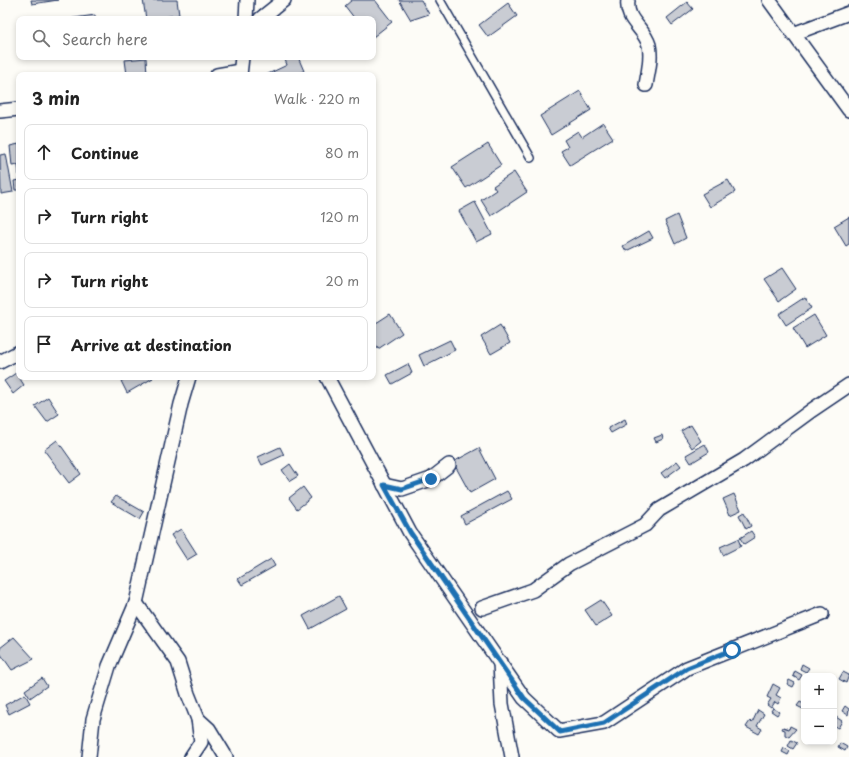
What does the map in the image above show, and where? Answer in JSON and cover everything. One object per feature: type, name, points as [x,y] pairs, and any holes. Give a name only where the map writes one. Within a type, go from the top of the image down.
[{"type":"street","points":[[246,16],[247,0]]},
{"type":"street","points":[[264,16],[284,0]]},
{"type":"street","points":[[628,0],[628,13],[648,43],[650,59],[646,86]]},
{"type":"street","points":[[768,0],[847,104]]},
{"type":"street","points":[[793,34],[849,13]]},
{"type":"street","points":[[240,72],[242,60]]},
{"type":"street","points":[[0,111],[16,108]]},
{"type":"street","points":[[0,362],[16,354]]},
{"type":"street","points":[[89,757],[93,719],[104,681],[136,602],[188,380]]},
{"type":"street","points":[[329,380],[410,532],[524,698],[560,732],[604,723],[687,668],[822,614]]},
{"type":"street","points":[[482,608],[533,590],[569,564],[645,525],[659,510],[744,460],[849,385]]},
{"type":"street","points":[[384,485],[402,489],[431,479],[449,465]]},
{"type":"street","points":[[136,602],[178,662],[198,719],[201,742],[191,757]]},
{"type":"street","points":[[500,662],[502,704],[512,757]]},
{"type":"street","points":[[198,719],[209,729],[226,757]]},
{"type":"lane","points":[[440,0],[531,158]]},
{"type":"building","points":[[31,0],[58,0],[32,4]]},
{"type":"building","points":[[143,0],[177,0],[179,15],[146,16]]},
{"type":"building","points":[[352,0],[375,0],[392,22],[376,35],[376,16],[353,16],[345,6]]},
{"type":"building","points":[[399,0],[421,0],[429,14],[411,20]]},
{"type":"building","points":[[687,2],[693,9],[672,25],[667,18]]},
{"type":"building","points":[[508,3],[517,16],[488,37],[479,25]]},
{"type":"building","points":[[125,60],[146,60],[147,72],[127,72]]},
{"type":"building","points":[[285,60],[299,60],[304,71],[272,72],[287,65]]},
{"type":"building","points":[[580,91],[591,110],[551,135],[540,116]]},
{"type":"building","points":[[603,123],[613,138],[570,165],[561,151],[568,147],[564,140],[578,131],[582,137]]},
{"type":"building","points":[[488,144],[501,165],[466,188],[452,167]]},
{"type":"building","points":[[16,145],[16,165],[12,166],[10,146]]},
{"type":"building","points":[[6,154],[13,192],[1,194],[0,155]]},
{"type":"building","points":[[514,172],[527,192],[491,216],[481,200],[496,190],[493,186]]},
{"type":"building","points":[[728,180],[735,192],[710,207],[702,194]]},
{"type":"building","points":[[14,181],[16,181],[16,190],[15,190]]},
{"type":"building","points":[[475,202],[492,234],[476,242],[459,211]]},
{"type":"building","points":[[677,215],[686,238],[675,244],[665,221]]},
{"type":"building","points":[[849,217],[849,244],[846,246],[834,226]]},
{"type":"building","points":[[649,231],[653,238],[626,251],[623,246]]},
{"type":"building","points":[[782,268],[796,289],[779,301],[764,279]]},
{"type":"building","points":[[805,297],[812,308],[786,325],[779,314]]},
{"type":"building","points":[[390,314],[402,333],[378,349],[376,345],[376,323]]},
{"type":"building","points":[[814,315],[826,335],[805,348],[793,328]]},
{"type":"building","points":[[500,325],[510,343],[491,354],[481,337]]},
{"type":"building","points":[[450,340],[455,350],[424,366],[419,355]]},
{"type":"building","points":[[408,364],[412,373],[392,384],[387,375]]},
{"type":"building","points":[[16,373],[16,380],[21,380],[24,385],[13,394],[4,381]]},
{"type":"building","points":[[123,380],[150,380],[127,393],[121,381]]},
{"type":"building","points":[[48,397],[59,414],[47,422],[35,406]]},
{"type":"building","points":[[625,419],[627,424],[611,433],[608,428]]},
{"type":"building","points":[[691,425],[701,441],[692,448],[681,431]]},
{"type":"building","points":[[662,435],[663,439],[656,442],[654,438]]},
{"type":"building","points":[[57,440],[81,474],[69,483],[44,450]]},
{"type":"building","points":[[705,444],[709,452],[691,463],[686,455]]},
{"type":"building","points":[[280,447],[284,455],[262,465],[258,457]]},
{"type":"building","points":[[479,448],[495,479],[470,493],[453,462]]},
{"type":"building","points":[[677,461],[681,466],[665,478],[661,473]]},
{"type":"building","points":[[290,464],[298,476],[290,481],[282,470]]},
{"type":"building","points":[[303,487],[311,498],[297,509],[289,498]]},
{"type":"building","points":[[507,491],[512,499],[465,524],[461,516]]},
{"type":"building","points":[[734,494],[741,510],[730,515],[723,499]]},
{"type":"building","points":[[116,496],[144,512],[140,519],[111,502]]},
{"type":"building","points":[[744,512],[751,526],[746,529],[739,515]]},
{"type":"building","points":[[181,529],[197,554],[187,560],[171,535]]},
{"type":"building","points":[[751,531],[755,537],[744,544],[740,538]]},
{"type":"building","points":[[738,539],[741,546],[723,555],[720,547]]},
{"type":"building","points":[[271,559],[275,566],[242,585],[238,579]]},
{"type":"building","points":[[339,596],[346,609],[310,629],[303,616]]},
{"type":"building","points":[[601,600],[612,616],[596,626],[585,610]]},
{"type":"building","points":[[14,637],[34,659],[12,670],[0,653],[0,648]]},
{"type":"building","points":[[802,664],[809,668],[806,672],[800,669]]},
{"type":"building","points":[[795,671],[801,674],[799,680],[793,676]]},
{"type":"building","points":[[843,672],[849,675],[846,683],[839,679]]},
{"type":"building","points":[[42,678],[47,686],[30,698],[25,690]]},
{"type":"building","points":[[789,680],[795,683],[793,687],[787,684]]},
{"type":"building","points":[[773,684],[780,688],[776,695],[781,698],[778,704],[775,702],[771,708],[767,705],[771,699],[767,697]]},
{"type":"building","points":[[25,694],[30,703],[9,714],[5,705]]},
{"type":"building","points":[[800,702],[801,702],[801,708],[797,706]]},
{"type":"building","points":[[845,706],[849,709],[848,715],[842,711]]},
{"type":"building","points":[[773,708],[779,712],[777,715],[771,711]]},
{"type":"building","points":[[758,710],[764,714],[757,726],[762,729],[759,734],[746,727],[750,721],[752,723]]},
{"type":"building","points":[[837,718],[842,721],[837,728]]},
{"type":"building","points":[[790,726],[796,729],[789,737],[785,735],[785,730],[782,729],[783,727],[789,729]]},
{"type":"building","points":[[791,740],[797,743],[793,749],[788,746]]},
{"type":"building","points":[[840,743],[847,747],[845,751],[838,747]]},
{"type":"building","points":[[784,748],[790,751],[788,755],[782,752]]},
{"type":"route","points":[[431,479],[402,489],[384,485],[410,532],[524,698],[560,732],[604,723],[687,668],[732,650]]}]
